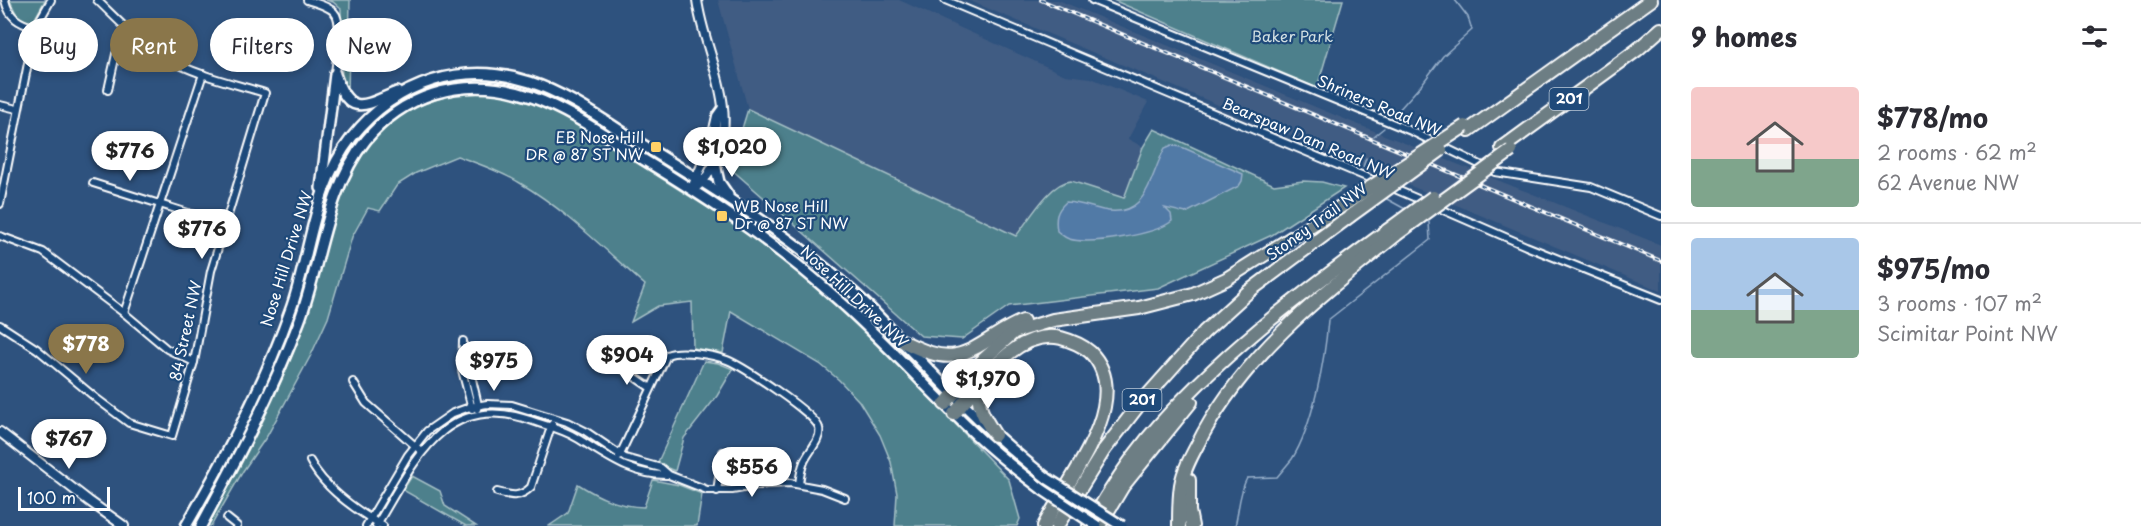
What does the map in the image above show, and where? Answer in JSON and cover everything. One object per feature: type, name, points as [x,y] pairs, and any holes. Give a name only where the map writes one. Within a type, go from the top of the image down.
[{"type":"highway","name":"Stoney Trail NW","points":[[1057,526],[1104,450],[1138,406],[1188,349],[1248,292],[1467,128],[1648,2]]},
{"type":"highway","name":"201","points":[[1089,526],[1110,489],[1146,440],[1186,396],[1246,340],[1284,308],[1506,149],[1661,29]]},
{"type":"highway","points":[[945,404],[984,359],[1014,332],[1053,320],[1138,308],[1192,294],[1226,279],[1467,128]]},
{"type":"highway","points":[[1179,526],[1181,484],[1199,442],[1223,401],[1263,351],[1322,294],[1392,232]]},
{"type":"highway","points":[[902,341],[935,354],[954,356],[980,344],[1006,327],[1038,315],[1101,314]]},
{"type":"highway","points":[[958,409],[1001,360],[1014,349],[1037,338],[1055,337],[1076,343],[1094,356],[1106,385],[1104,408],[1080,462],[1044,526]]},
{"type":"highway","points":[[1098,526],[1123,486],[1189,403],[1227,365],[1246,340]]},
{"type":"highway","points":[[980,385],[978,404],[995,435]]},
{"type":"highway","points":[[1192,526],[1189,511],[1189,480],[1199,442]]},
{"type":"main road","points":[[335,74],[343,94],[350,101],[358,104],[371,104],[409,88]]},
{"type":"main road","points":[[320,198],[335,74]]},
{"type":"main road","name":"Nose Hill Drive NW","points":[[186,526],[232,446],[272,358],[302,274],[320,198],[337,160],[351,138],[368,119],[409,88],[453,76],[480,74],[532,82],[564,98],[768,223],[823,266],[873,311],[954,394],[958,409],[991,449],[1042,490],[1098,526]]},
{"type":"main road","name":"Nose Hill Drive NW","points":[[201,526],[252,430],[287,351],[313,281],[339,188],[348,168],[366,140],[390,117],[422,98],[451,89],[485,86],[513,90],[540,100],[577,119],[693,190],[766,239],[871,330],[945,404],[958,409],[995,435],[1048,478],[1122,526]]},
{"type":"main road","points":[[715,164],[718,182],[731,199]]},
{"type":"street","points":[[5,0],[7,7],[18,22]]},
{"type":"street","points":[[41,18],[51,0]]},
{"type":"street","points":[[97,0],[116,18]]},
{"type":"street","points":[[307,0],[328,8],[336,15],[339,27],[335,74]]},
{"type":"street","points":[[697,0],[720,85],[725,123],[715,164],[699,180]]},
{"type":"street","name":"Bearspaw Dam Road NW","points":[[945,0],[1347,168],[1526,246],[1661,300]]},
{"type":"street","name":"Shriners Road NW","points":[[1092,0],[1411,131],[1495,171],[1591,187],[1661,216]]},
{"type":"street","points":[[0,204],[25,72]]},
{"type":"street","points":[[108,90],[112,72]]},
{"type":"street","points":[[124,313],[203,74],[198,72]]},
{"type":"street","name":"84 Street NW","points":[[0,325],[37,349],[129,423],[172,436],[194,362],[211,271],[265,93],[203,74]]},
{"type":"street","points":[[0,105],[17,109]]},
{"type":"street","points":[[693,190],[699,180],[710,147],[717,116],[722,109]]},
{"type":"street","points":[[93,183],[226,225]]},
{"type":"street","points":[[0,236],[31,246],[49,255],[167,349],[194,362]]},
{"type":"street","points":[[463,341],[478,405],[476,415],[470,407],[462,370],[463,341]]},
{"type":"street","points":[[616,464],[665,358],[675,352],[729,361],[808,414],[819,427],[818,438],[803,464],[799,484]]},
{"type":"street","points":[[617,364],[651,388]]},
{"type":"street","points":[[353,382],[366,403],[422,451]]},
{"type":"street","points":[[366,526],[415,445],[434,425],[453,413],[478,405],[512,405],[554,418],[580,428],[620,455],[661,468],[669,475],[698,487],[717,491],[766,484],[799,484],[822,489],[845,498]]},
{"type":"street","points":[[310,461],[322,480],[379,525],[422,451],[444,429],[476,415],[503,413],[551,427],[574,436],[616,464],[659,475],[669,475]]},
{"type":"street","points":[[497,492],[514,496],[526,492],[531,487],[554,418]]},
{"type":"street","points":[[0,432],[88,501],[124,526]]},
{"type":"street","points":[[717,491],[723,452]]},
{"type":"street","points":[[226,518],[237,526]]},
{"type":"shaded area","points":[[718,0],[899,0],[1065,75],[1091,78],[1148,102],[1128,139],[1143,147],[1124,198],[1065,181],[1051,191],[1016,236],[748,109]]},
{"type":"shaded area","points":[[968,0],[1058,0],[1354,123],[1661,245],[1661,291]]},
{"type":"shaded area","points":[[1172,145],[1243,174],[1242,181],[1239,186],[1186,213],[1165,208],[1171,214],[1172,221],[1152,231],[1122,238],[1079,241],[1068,238],[1057,231],[1057,215],[1066,202],[1118,211],[1138,202],[1150,183],[1165,148]]},
{"type":"green space","points":[[10,0],[45,0],[35,18],[20,18]]},
{"type":"green space","points":[[326,0],[350,0],[350,18],[341,18],[341,9],[333,2]]},
{"type":"green space","name":"Baker Park","points":[[1113,0],[1343,0],[1317,88]]},
{"type":"green space","points":[[342,72],[348,72],[348,94],[342,84]]},
{"type":"green space","points":[[470,92],[492,92],[516,96],[540,104],[762,242],[824,292],[861,326],[1009,480],[1020,519],[1017,526],[895,526],[897,494],[891,462],[880,435],[859,401],[839,380],[820,364],[731,311],[723,353],[693,348],[692,302],[658,306],[631,322],[645,285],[585,231],[537,194],[505,175],[457,156],[416,173],[397,185],[380,211],[368,208],[352,237],[328,318],[311,355],[267,436],[243,471],[211,526],[207,526],[251,445],[290,361],[311,303],[343,188],[359,156],[381,130],[394,120],[437,99]]},
{"type":"green space","points":[[748,109],[1016,236],[1048,195],[1063,183],[1071,181],[1124,198],[1143,147],[1154,129],[1274,185],[1303,181],[1322,182],[1344,188],[1272,235],[1158,288],[1009,306],[962,339],[921,336],[730,168]]},
{"type":"green space","points":[[704,361],[733,369],[717,396],[684,438],[675,471],[657,464]]},
{"type":"green space","points":[[412,476],[440,491],[445,506],[476,526],[466,526],[403,490]]},
{"type":"green space","points":[[653,480],[679,485],[702,494],[697,526],[549,526],[568,513],[578,484],[610,500],[644,507]]},
{"type":"waterway","points":[[1397,112],[1443,56],[1472,30],[1468,17],[1455,0]]},
{"type":"waterway","points":[[1374,136],[1384,128]]},
{"type":"waterway","points":[[1363,167],[1366,158]]},
{"type":"waterway","points":[[1385,198],[1407,210]]},
{"type":"waterway","points":[[1235,526],[1247,478],[1277,477],[1292,459],[1299,445],[1317,392],[1328,320],[1430,240],[1429,222],[1424,220]]},
{"type":"railway","points":[[1041,0],[1661,261]]},
{"type":"place","name":"EB Nose Hill DR @ 87 ST NW","points":[[656,147]]},
{"type":"place","name":"WB Nose Hill Dr @ 87 ST NW","points":[[722,216]]}]
